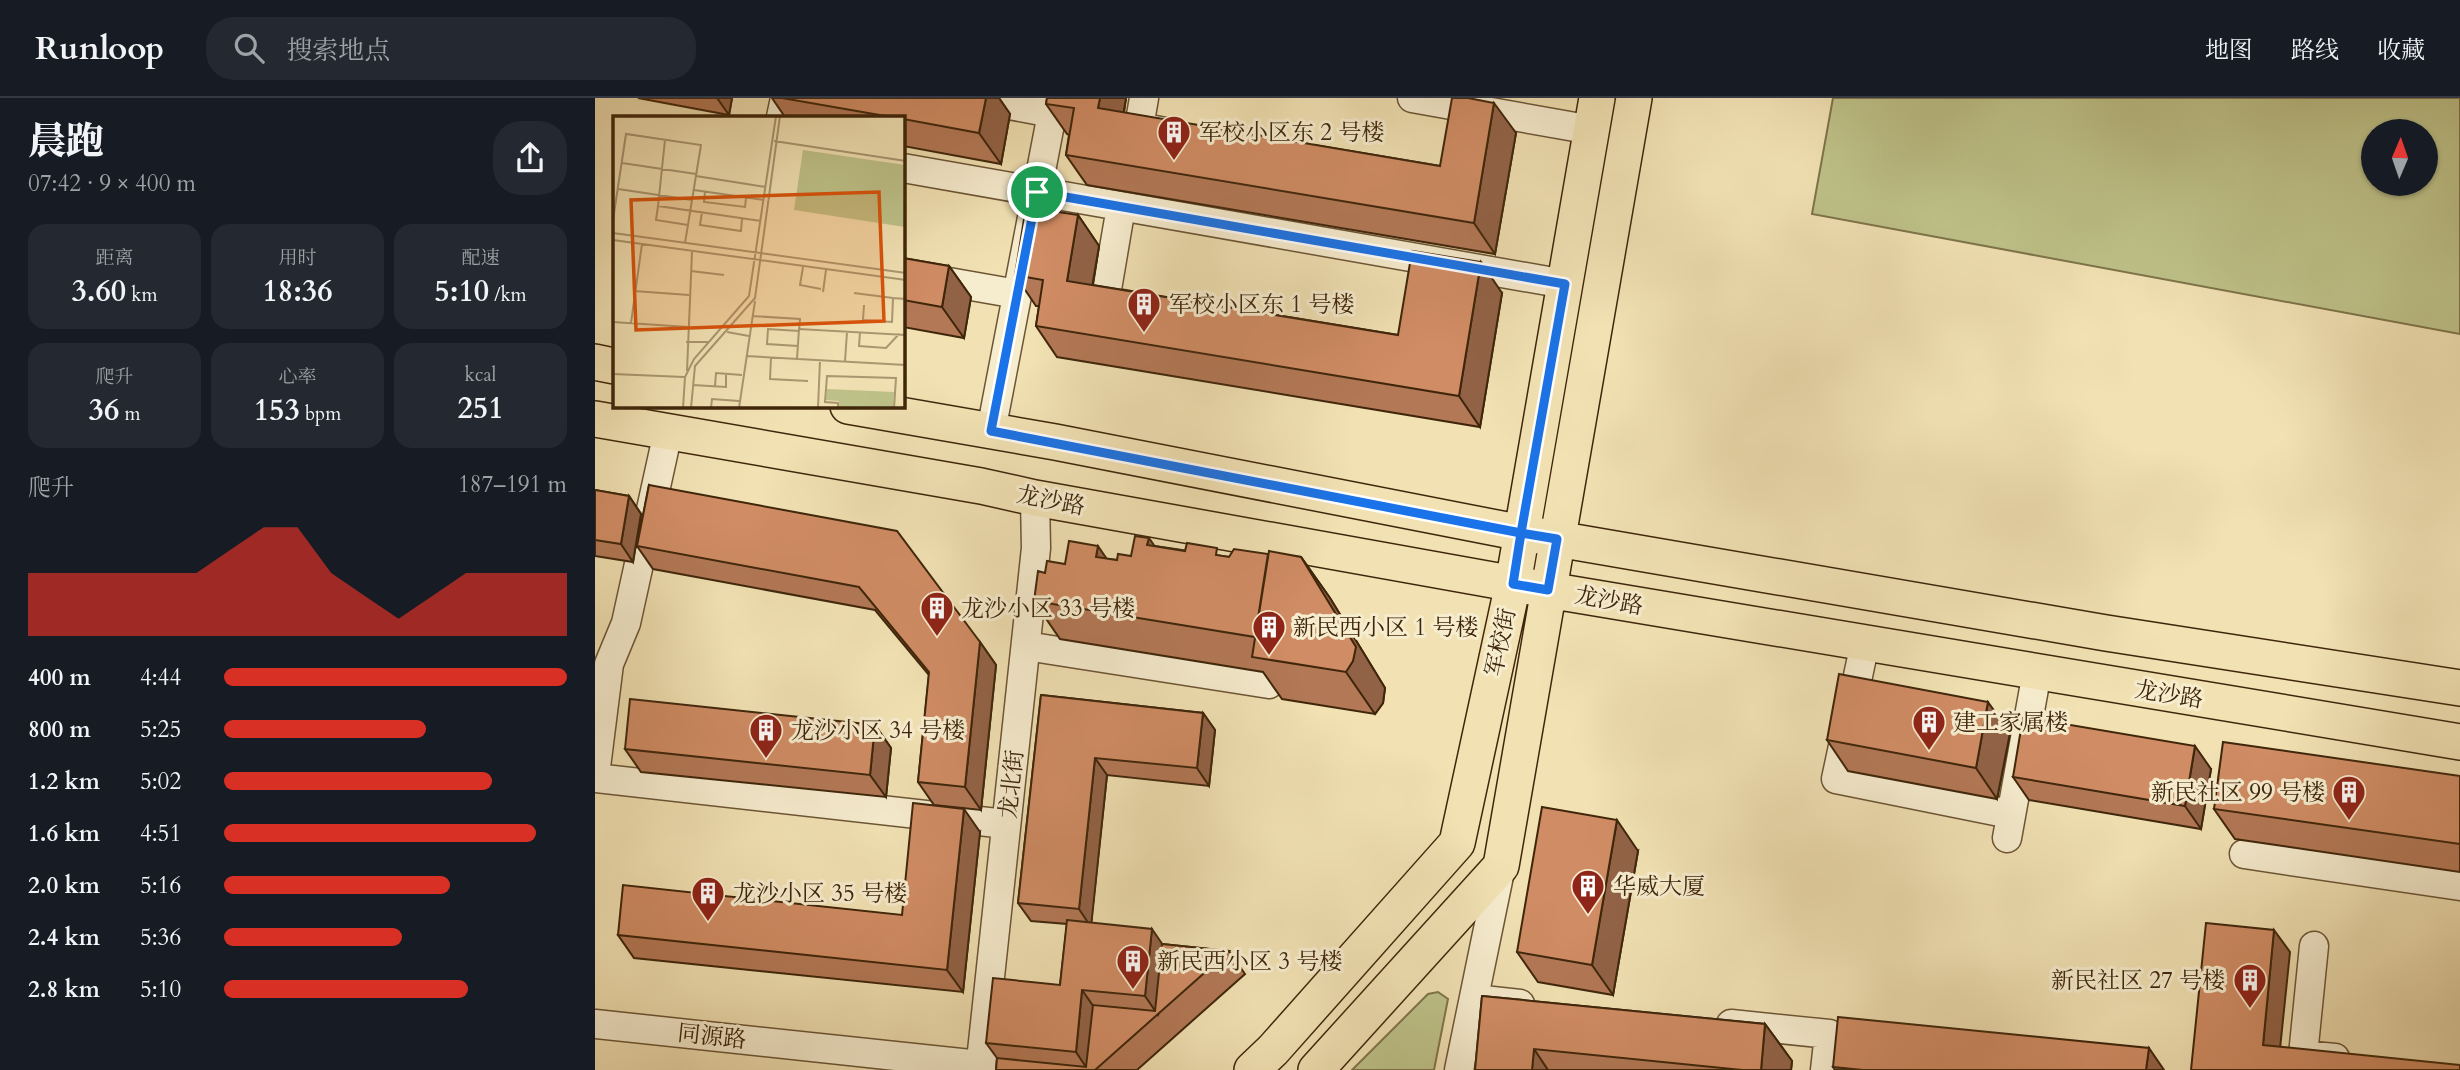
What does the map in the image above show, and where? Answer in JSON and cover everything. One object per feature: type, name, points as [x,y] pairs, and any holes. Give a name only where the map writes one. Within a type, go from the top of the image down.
[{"type":"main road","name":"军校街","points":[[1501,866],[1634,98]]},
{"type":"main road","name":"军校街","points":[[1252,1070],[1273,1050],[1457,843],[1513,584],[1594,114]]},
{"type":"main road","points":[[595,362],[613,366]]},
{"type":"main road","points":[[859,408],[1521,533],[2106,633],[2460,688]]},
{"type":"main road","name":"龙沙路","points":[[595,419],[981,486],[1513,584],[2460,742]]},
{"type":"main road","points":[[1316,1070],[1501,866]]},
{"type":"street","points":[[781,116],[785,98]]},
{"type":"street","points":[[972,98],[1053,105],[991,431]]},
{"type":"street","points":[[1144,98],[1139,127],[1192,137]]},
{"type":"street","points":[[1412,98],[1456,119],[1594,114]]},
{"type":"street","points":[[905,168],[1121,207],[1423,273],[1565,284]]},
{"type":"street","points":[[1121,207],[1105,301],[1158,310]]},
{"type":"street","points":[[905,274],[1017,295]]},
{"type":"street","points":[[668,432],[626,623],[609,664],[595,776],[1006,824]]},
{"type":"street","name":"龙北街","points":[[988,1068],[1000,997],[1006,824],[1036,548],[1035,498]]},
{"type":"street","points":[[1865,643],[1836,779],[1994,811]]},
{"type":"street","points":[[1026,646],[1269,684]]},
{"type":"street","points":[[2007,838],[2036,672]]},
{"type":"street","points":[[2244,854],[2460,887]]},
{"type":"street","name":"军校街","points":[[1459,1070],[1501,866]]},
{"type":"street","points":[[2313,946],[2303,1055],[2357,1061]]},
{"type":"street","points":[[1474,999],[1542,1006]]},
{"type":"street","points":[[1706,1022],[1829,1034],[1825,1070]]},
{"type":"street","name":"同源路","points":[[595,1024],[988,1068]]},
{"type":"green space","points":[[1833,98],[2460,98],[2460,334],[1812,214]]},
{"type":"green space","points":[[1438,992],[1448,999],[1434,1070],[1352,1070],[1428,994]]},
{"type":"building","points":[[782,98],[986,98],[979,133],[905,119],[905,116],[885,116]]},
{"type":"building","points":[[1047,98],[1100,98],[1098,108],[1440,166],[1452,98],[1494,103],[1474,223],[1066,155],[1074,108],[1046,104]]},
{"type":"building","points":[[1026,207],[1078,215],[1067,281],[1398,335],[1412,251],[1481,262],[1459,396],[1036,326],[1043,280],[1015,275]]},
{"type":"building","points":[[905,258],[949,266],[942,307],[905,300]]},
{"type":"building","name":"龙沙小区 33 号楼","points":[[649,485],[897,531],[980,642],[965,787],[918,782],[929,672],[859,587],[637,546]]},
{"type":"building","points":[[595,490],[629,496],[621,544],[595,540]]},
{"type":"building","points":[[1135,536],[1149,538],[1147,545],[1185,551],[1187,543],[1217,548],[1216,555],[1229,557],[1234,549],[1268,554],[1255,637],[1034,601],[1038,571],[1045,573],[1047,561],[1065,564],[1069,541],[1098,546],[1096,557],[1117,560],[1118,554],[1131,556]]},
{"type":"building","points":[[1269,551],[1301,557],[1356,647],[1353,661],[1346,672],[1252,657]]},
{"type":"building","points":[[1839,674],[1988,702],[1976,768],[1827,740]]},
{"type":"building","points":[[1041,695],[1203,713],[1197,768],[1095,758],[1079,909],[1018,903]]},
{"type":"building","points":[[630,699],[875,725],[870,775],[625,749]]},
{"type":"building","points":[[2023,717],[2195,746],[2185,806],[2013,777]]},
{"type":"building","points":[[2223,742],[2460,776],[2460,844],[2214,809]]},
{"type":"building","points":[[913,803],[964,809],[947,970],[618,935],[623,885],[902,915]]},
{"type":"building","points":[[1542,807],[1617,820],[1592,965],[1517,952]]},
{"type":"building","points":[[1067,920],[1152,929],[1145,996],[1082,990],[1076,1052],[986,1043],[993,978],[1060,985]]},
{"type":"building","points":[[2206,923],[2274,930],[2263,1045],[2460,1065],[2460,1070],[2191,1070]]},
{"type":"building","points":[[1162,944],[1229,951],[1095,1070],[996,1070],[997,1058],[1086,1067],[1093,1005],[1155,1011]]},
{"type":"building","points":[[1482,996],[1765,1024],[1761,1070],[1534,1049],[1532,1070],[1475,1070]]},
{"type":"building","points":[[1838,1017],[2149,1048],[2146,1070],[1863,1070],[1833,1067]]},
{"type":"place","name":"军校小区东 2 号楼","points":[[1174,162]]},
{"type":"place","name":"军校小区东 1 号楼","points":[[1144,334]]},
{"type":"place","name":"龙沙小区 33 号楼","points":[[937,638]]},
{"type":"place","name":"新民西小区 1 号楼","points":[[1269,657]]},
{"type":"place","name":"建工家属楼","points":[[1929,752]]},
{"type":"place","name":"龙沙小区 34 号楼","points":[[766,760]]},
{"type":"place","name":"新民社区 99 号楼","points":[[2349,822]]},
{"type":"place","name":"华威大厦","points":[[1588,916]]},
{"type":"place","name":"龙沙小区 35 号楼","points":[[708,923]]},
{"type":"place","name":"新民西小区 3 号楼","points":[[1133,991]]},
{"type":"place","name":"新民社区 27 号楼","points":[[2250,1010]]},
{"type":"route","points":[[1037,192],[991,431],[1521,533],[1513,584],[1548,590],[1557,539],[1521,533],[1565,284],[1037,192]]}]
